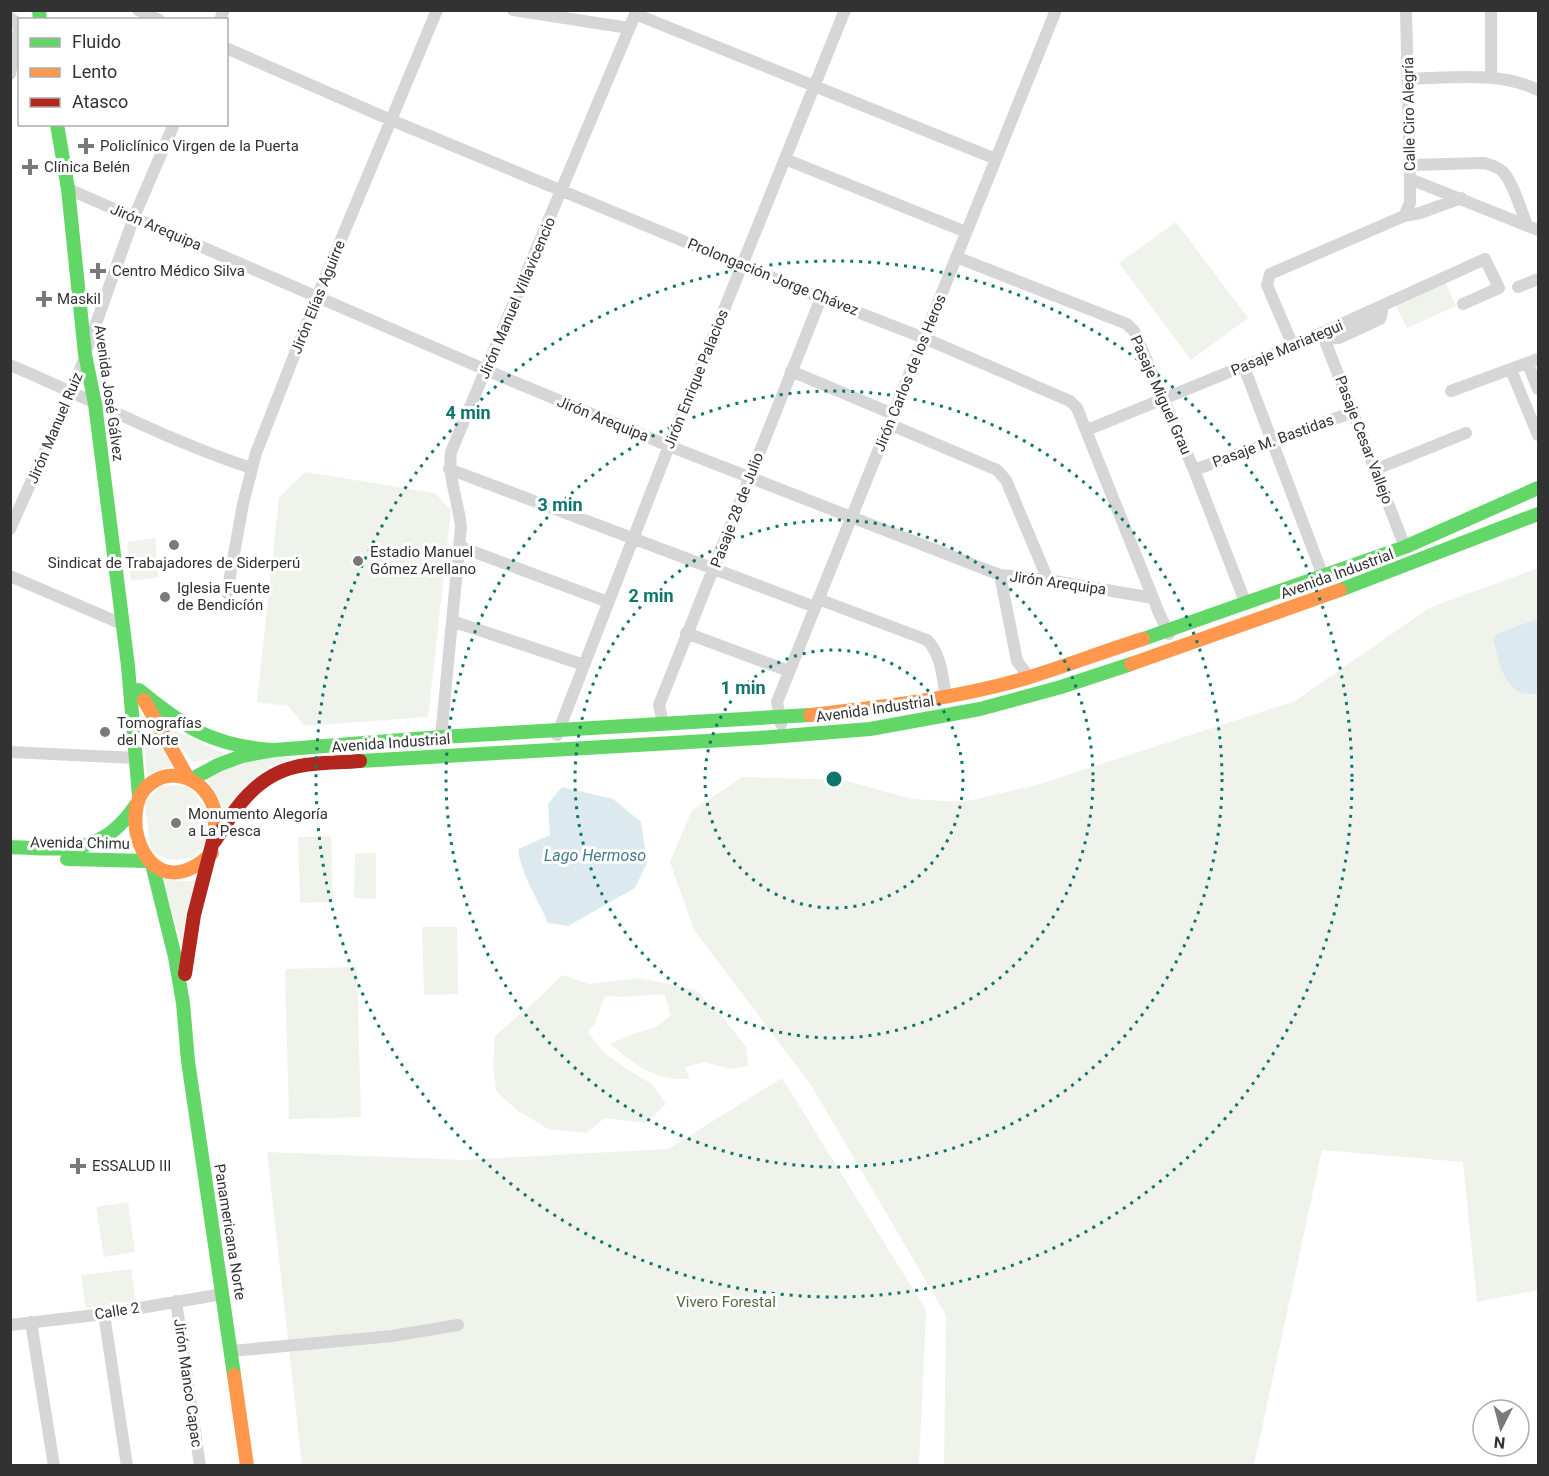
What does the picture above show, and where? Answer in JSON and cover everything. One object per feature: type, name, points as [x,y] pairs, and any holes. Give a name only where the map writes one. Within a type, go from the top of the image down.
[{"type":"main road","name":"Avenida José Gálvez","points":[[57,126],[68,189],[85,354],[95,404],[128,666],[136,758],[137,800]]},
{"type":"main road","name":"Avenida Industrial","points":[[190,778],[242,756],[274,750],[441,737],[780,718],[891,706],[946,696],[1029,677],[1246,604],[1405,547],[1539,488]]},
{"type":"main road","name":"Avenida Industrial","points":[[213,847],[246,794],[275,773],[295,767],[783,737],[897,725],[958,714],[1033,695],[1176,649],[1413,564],[1539,514]]},
{"type":"main road","name":"Avenida José Gálvez","points":[[128,666],[139,690],[190,778]]},
{"type":"main road","points":[[139,690],[169,713],[213,738],[230,745],[274,750]]},
{"type":"main road","points":[[170,776],[190,778],[200,784],[212,806],[215,821],[213,847],[196,867],[186,871],[162,869],[150,863],[138,840],[135,818],[137,800],[145,787],[161,778],[170,776]]},
{"type":"main road","name":"Avenida Chimu","points":[[10,847],[76,848],[94,844],[118,831],[137,800]]},
{"type":"main road","name":"Panamericana Norte","points":[[183,1002],[190,935],[213,847]]},
{"type":"main road","name":"Avenida Chimu","points":[[10,858],[150,863]]},
{"type":"main road","name":"Panamericana Norte","points":[[150,863],[170,936],[183,1002],[188,1061],[247,1466]]},
{"type":"street","points":[[138,10],[155,18]]},
{"type":"street","name":"Jirón Elías Aguirre","points":[[227,593],[251,468],[317,297],[437,10]]},
{"type":"street","points":[[513,10],[630,28]]},
{"type":"street","name":"Jirón Enrique Palacios","points":[[552,750],[669,446],[844,10]]},
{"type":"street","name":"Jirón Carlos de los Heros","points":[[783,737],[777,702],[1056,10]]},
{"type":"street","name":"Calle Ciro Alegría","points":[[1404,216],[1410,203],[1407,10]]},
{"type":"street","points":[[1491,10],[1491,78]]},
{"type":"street","points":[[636,12],[814,87],[996,159]]},
{"type":"street","name":"Jirón Manuel Villavicencio","points":[[441,737],[462,527],[459,505],[449,470],[451,452],[636,12]]},
{"type":"street","points":[[15,66],[18,39]]},
{"type":"street","name":"Prolongación Jorge Chávez","points":[[228,49],[391,120],[821,298],[924,338],[1070,401],[1077,408],[1087,430],[1153,598],[1176,649]]},
{"type":"street","points":[[1408,79],[1491,78],[1511,81],[1539,90]]},
{"type":"street","name":"Jirón Manuel Ruiz","points":[[10,529],[72,391],[134,217],[173,126]]},
{"type":"street","points":[[785,159],[966,232]]},
{"type":"street","points":[[1410,165],[1494,165],[1508,178],[1533,228]]},
{"type":"street","points":[[1410,179],[1533,228]]},
{"type":"street","name":"Jirón Arequipa","points":[[68,189],[486,370],[669,446],[1000,575],[1048,580],[1153,598]]},
{"type":"street","points":[[1293,346],[1267,285],[1270,274],[1404,216],[1420,213],[1461,198]]},
{"type":"street","name":"Pasaje Miguel Grau","points":[[956,257],[1127,324],[1134,331],[1194,470],[1246,604]]},
{"type":"street","name":"Pasaje Mariategui","points":[[1087,430],[1164,397],[1323,336],[1485,259],[1499,288],[1463,304]]},
{"type":"street","points":[[1518,286],[1539,279]]},
{"type":"street","name":"Pasaje 28 de Julio","points":[[663,723],[659,705],[821,298]]},
{"type":"street","name":"Pasaje Cesar Vallejo","points":[[1323,336],[1405,547]]},
{"type":"street","points":[[1451,391],[1533,361],[1539,389]]},
{"type":"street","points":[[10,365],[226,460],[251,468]]},
{"type":"street","points":[[1244,367],[1323,576]]},
{"type":"street","points":[[1511,370],[1539,435]]},
{"type":"street","points":[[791,371],[997,470],[1006,480],[1048,580]]},
{"type":"street","name":"Pasaje M. Bastidas","points":[[1194,470],[1353,412]]},
{"type":"street","points":[[1374,470],[1466,433]]},
{"type":"street","points":[[449,470],[714,569],[927,640],[938,656],[946,696]]},
{"type":"street","points":[[461,547],[608,602]]},
{"type":"street","points":[[1000,575],[1017,661],[1029,677]]},
{"type":"street","points":[[10,576],[122,624]]},
{"type":"street","points":[[452,621],[584,665]]},
{"type":"street","points":[[686,633],[789,672]]},
{"type":"street","points":[[10,752],[136,758]]},
{"type":"street","name":"Calle 2","points":[[10,1325],[104,1314],[223,1294]]},
{"type":"street","name":"Jirón Manco Capac","points":[[176,1301],[200,1466]]},
{"type":"street","points":[[104,1314],[127,1466]]},
{"type":"street","points":[[31,1322],[54,1466]]},
{"type":"street","points":[[231,1351],[392,1336],[458,1325]]},
{"type":"green space","points":[[1176,222],[1248,318],[1191,360],[1119,263]]},
{"type":"green space","points":[[1444,279],[1456,306],[1407,328],[1394,302]]},
{"type":"green space","name":"Estadio Manuel Gómez Arellano","points":[[305,472],[435,493],[451,510],[428,717],[305,726],[288,706],[257,702],[279,497]]},
{"type":"green space","points":[[155,538],[159,577],[131,581],[127,542]]},
{"type":"green space","points":[[1538,568],[1538,1290],[1477,1302],[1463,1162],[1322,1150],[1254,1465],[944,1465],[946,1315],[811,1085],[694,930],[670,862],[692,810],[743,777],[844,780],[912,799],[963,802],[1037,785],[1295,701],[1429,608]]},
{"type":"green space","points":[[141,713],[175,765],[147,774]]},
{"type":"green space","points":[[172,729],[226,756],[193,762],[170,731]]},
{"type":"green space","points":[[277,752],[292,759],[261,772],[225,809],[204,775]]},
{"type":"green space","points":[[162,785],[189,786],[206,809],[207,842],[193,858],[165,858],[150,848],[145,803]]},
{"type":"green space","points":[[331,836],[333,902],[300,903],[298,837]]},
{"type":"green space","points":[[355,853],[376,853],[376,899],[354,898]]},
{"type":"green space","points":[[161,878],[196,881],[182,945]]},
{"type":"green space","points":[[422,927],[457,927],[458,994],[424,995]]},
{"type":"green space","points":[[357,967],[361,1117],[289,1119],[285,969]]},
{"type":"green space","points":[[562,975],[589,984],[640,978],[696,990],[725,1020],[746,1047],[748,1066],[731,1069],[705,1062],[685,1067],[690,1079],[666,1077],[646,1070],[610,1044],[656,1027],[671,1015],[664,994],[605,996],[595,1023],[588,1032],[602,1051],[652,1084],[666,1104],[646,1123],[605,1118],[586,1133],[548,1129],[517,1110],[496,1091],[493,1063],[495,1036]]},
{"type":"green space","name":"Vivero Forestal","points":[[782,1078],[926,1310],[919,1465],[302,1465],[267,1152],[462,1160],[668,1149]]},
{"type":"green space","points":[[128,1202],[135,1252],[104,1257],[96,1207]]},
{"type":"green space","points":[[131,1269],[136,1301],[86,1308],[81,1275]]},
{"type":"water","points":[[1538,620],[1538,694],[1527,694],[1518,691],[1505,678],[1493,639],[1497,634]]},
{"type":"water","name":"Lago Hermoso","points":[[562,787],[613,799],[641,822],[647,863],[635,888],[568,926],[548,923],[526,878],[518,849],[550,835],[548,804]]},
{"type":"traffic: fast","points":[[39,10],[40,18]]},
{"type":"traffic: fast","points":[[57,126],[68,189],[85,354],[95,404],[128,666],[139,796]]},
{"type":"traffic: fast","points":[[1143,639],[1405,547],[1538,488]]},
{"type":"traffic: fast","points":[[1340,590],[1538,514]]},
{"type":"traffic: fast","points":[[360,761],[758,738],[870,729],[980,709],[1061,687],[1131,664]]},
{"type":"traffic: fast","points":[[139,690],[171,715],[201,733],[234,744],[274,750]]},
{"type":"traffic: fast","points":[[192,779],[218,765],[242,756],[274,750],[441,737],[810,715]]},
{"type":"traffic: fast","points":[[10,847],[48,849],[96,842],[123,822],[136,805]]},
{"type":"traffic: fast","points":[[67,859],[148,861]]},
{"type":"traffic: fast","points":[[152,864],[175,957],[183,1003],[188,1061],[234,1375]]},
{"type":"traffic: slow","points":[[1131,664],[1340,590]]},
{"type":"traffic: slow","points":[[810,715],[893,705],[976,691],[1030,677],[1143,639]]},
{"type":"traffic: slow","points":[[144,700],[188,778]]},
{"type":"traffic: slow","points":[[212,853],[189,869],[170,872],[155,866],[144,852],[137,834],[136,815],[140,797],[150,784],[159,778],[179,776],[188,779],[197,784],[210,799],[215,816],[214,837]]},
{"type":"traffic: slow","points":[[234,1375],[247,1466]]},
{"type":"traffic: jam","points":[[215,841],[230,817],[248,795],[281,771],[303,765],[360,761]]},
{"type":"traffic: jam","points":[[185,974],[194,915],[214,837]]},
{"type":"place","name":"Policlínico Virgen de la Puerta","points":[[86,146]]},
{"type":"place","name":"Clínica Belén","points":[[30,167]]},
{"type":"place","name":"Centro Médico Silva","points":[[98,271]]},
{"type":"place","name":"Maskil","points":[[44,299]]},
{"type":"place","name":"Sindicat de Trabajadores de Siderperú","points":[[174,545]]},
{"type":"place","name":"Estadio Manuel Gómez Arellano","points":[[358,561]]},
{"type":"place","name":"Iglesia Fuente de Bendicíón","points":[[165,597]]},
{"type":"place","name":"Tomografías del Norte","points":[[105,732]]},
{"type":"place","name":"Monumento Alegoría a La Pesca","points":[[176,823]]},
{"type":"place","name":"ESSALUD III","points":[[78,1166]]}]
